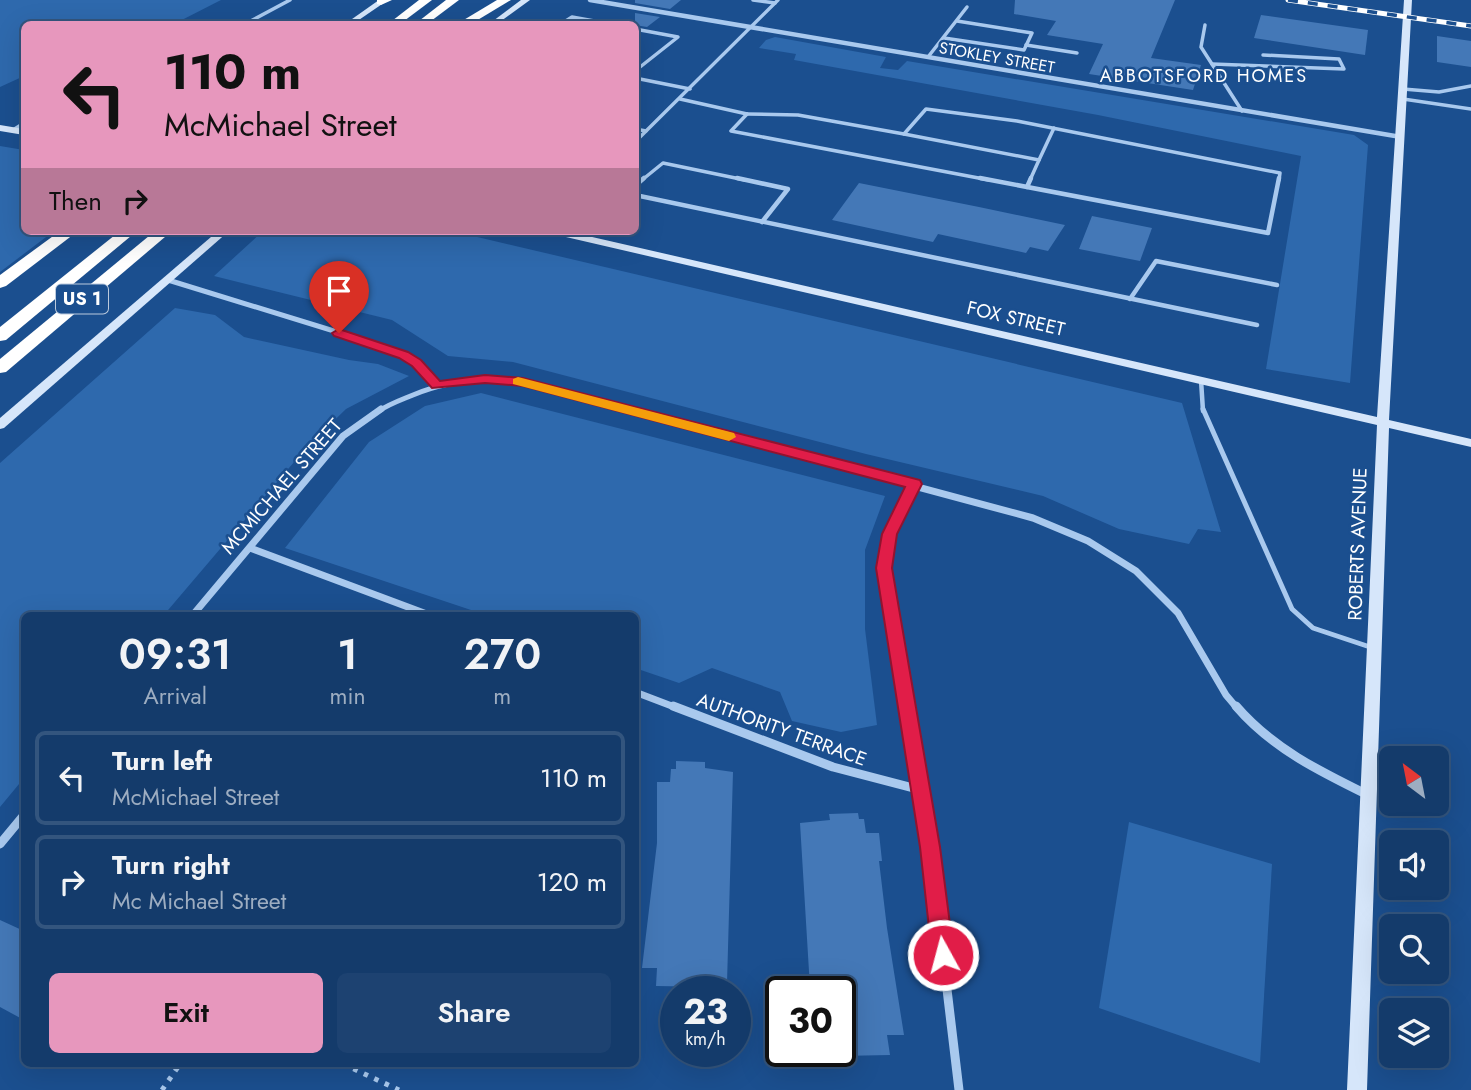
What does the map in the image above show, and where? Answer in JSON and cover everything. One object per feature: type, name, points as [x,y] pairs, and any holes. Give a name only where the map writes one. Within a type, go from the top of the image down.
[{"type":"highway","points":[[397,21],[426,0]]},
{"type":"highway","points":[[424,21],[453,0]]},
{"type":"highway","points":[[468,21],[505,0]]},
{"type":"highway","points":[[0,283],[65,235]]},
{"type":"highway","name":"US 1","points":[[0,336],[124,235]]},
{"type":"highway","name":"US 1","points":[[0,368],[159,235]]},
{"type":"main road","points":[[497,21],[526,0]]},
{"type":"main road","name":"ROBERTS AVENUE","points":[[1357,1090],[1383,422],[1408,0]]},
{"type":"main road","points":[[354,21],[384,1]]},
{"type":"main road","points":[[0,128],[21,131]]},
{"type":"main road","points":[[0,425],[219,235]]},
{"type":"main road","name":"FOX STREET","points":[[570,235],[1471,443]]},
{"type":"street","name":"STOKLEY STREET","points":[[590,0],[1401,137]]},
{"type":"street","points":[[167,280],[386,347],[416,363],[437,385]]},
{"type":"street","name":"MCMICHAEL STREET","points":[[195,612],[343,436],[384,407],[437,385],[485,379],[523,382],[914,484],[1033,518],[1088,541],[1113,554],[1157,590],[1178,613],[1226,695],[1251,724],[1302,763],[1368,795]]},
{"type":"street","points":[[914,484],[890,534],[884,568],[930,847],[959,1090]]},
{"type":"street","points":[[250,548],[421,612]]},
{"type":"street","name":"AUTHORITY TERRACE","points":[[639,694],[832,767],[921,790]]},
{"type":"street","points":[[0,844],[21,819]]},
{"type":"lane","points":[[251,21],[290,0]]},
{"type":"lane","points":[[753,0],[777,2]]},
{"type":"lane","points":[[639,138],[777,2]]},
{"type":"lane","points":[[929,57],[967,7]]},
{"type":"lane","points":[[566,21],[572,17],[594,21]]},
{"type":"lane","points":[[944,38],[1024,50],[1032,33],[957,21]]},
{"type":"lane","points":[[1205,25],[1201,47],[1242,110]]},
{"type":"lane","points":[[639,30],[678,37],[639,68]]},
{"type":"lane","points":[[1026,45],[1077,53]]},
{"type":"lane","points":[[1212,64],[1344,69],[1339,59],[1263,55]]},
{"type":"lane","points":[[639,79],[690,89]]},
{"type":"lane","points":[[1403,94],[1439,92],[1471,86]]},
{"type":"lane","points":[[1403,94],[1471,109]]},
{"type":"lane","points":[[680,99],[747,114],[798,115],[1039,160]]},
{"type":"lane","points":[[747,114],[731,131],[1268,233],[1280,173],[1017,121],[926,109],[904,134]]},
{"type":"lane","points":[[13,130],[21,126]]},
{"type":"lane","points":[[1027,187],[1054,128]]},
{"type":"lane","points":[[639,130],[646,131]]},
{"type":"lane","points":[[639,183],[663,163],[788,189],[762,222]]},
{"type":"lane","points":[[639,196],[1257,325]]},
{"type":"lane","points":[[1130,299],[1156,261],[1277,285]]},
{"type":"lane","points":[[1200,380],[1203,411],[1292,609],[1313,628],[1373,648]]},
{"type":"path","points":[[162,1090],[178,1067]]},
{"type":"path","points":[[349,1067],[399,1090]]},
{"type":"shaded area","points":[[0,0],[221,0],[180,21],[21,21],[21,77],[0,87]]},
{"type":"shaded area","points":[[775,37],[886,57],[880,68],[898,70],[907,61],[1354,135],[1368,145],[1350,383],[1266,369],[1301,156],[1098,115],[794,60],[796,54],[759,48],[766,40]]},
{"type":"shaded area","points":[[0,146],[21,150],[21,235],[49,235],[0,272]]},
{"type":"shaded area","points":[[259,235],[469,235],[1182,403],[1221,532],[1198,529],[1189,544],[1119,529],[1043,496],[866,454],[513,362],[448,356],[392,320],[214,276]]},
{"type":"shaded area","points":[[175,308],[215,315],[244,337],[378,364],[409,376],[346,409],[306,448],[166,612],[21,612],[21,782],[0,807],[0,463]]},
{"type":"shaded area","points":[[481,393],[885,496],[865,550],[865,629],[877,725],[841,732],[792,721],[780,692],[712,668],[679,683],[639,669],[639,612],[477,612],[285,548],[369,442],[425,406]]},
{"type":"shaded area","points":[[1129,822],[1272,864],[1260,1063],[1099,1008]]},
{"type":"building","points":[[635,0],[681,0],[670,9],[635,3]]},
{"type":"building","points":[[1015,0],[1175,0],[1151,58],[1201,65],[1193,90],[1089,74],[1103,44],[1047,35],[1056,21],[1014,14]]},
{"type":"building","points":[[635,13],[660,17],[647,27],[639,26],[639,21],[635,21]]},
{"type":"building","points":[[1261,15],[1368,30],[1365,55],[1254,38]]},
{"type":"building","points":[[1437,36],[1471,41],[1471,67],[1437,62]]},
{"type":"building","points":[[859,183],[1065,225],[1048,251],[1030,247],[1026,253],[938,234],[933,242],[832,220]]},
{"type":"building","points":[[1092,216],[1152,228],[1140,261],[1079,249]]},
{"type":"building","points":[[676,761],[705,762],[705,768],[733,772],[727,976],[660,976],[660,986],[656,986],[657,968],[642,968],[657,843],[657,782],[670,782],[671,769],[676,769]]},
{"type":"building","points":[[858,813],[859,819],[864,819],[866,833],[879,833],[882,861],[879,861],[887,928],[904,1035],[887,1035],[890,1055],[856,1056],[856,976],[809,976],[800,823],[830,820],[829,814]]},
{"type":"building","points":[[0,920],[21,930],[21,1018],[0,1007]]},
{"type":"railway","points":[[1288,0],[1471,26]]},
{"type":"slow traffic","points":[[518,381],[729,437]]},
{"type":"district","name":"ABBOTSFORD HOMES","points":[[1204,76]]},
{"type":"route","points":[[339,333],[404,355],[426,372],[437,385],[485,379],[523,382],[914,484],[890,534],[884,568],[930,847],[943,955]]}]
